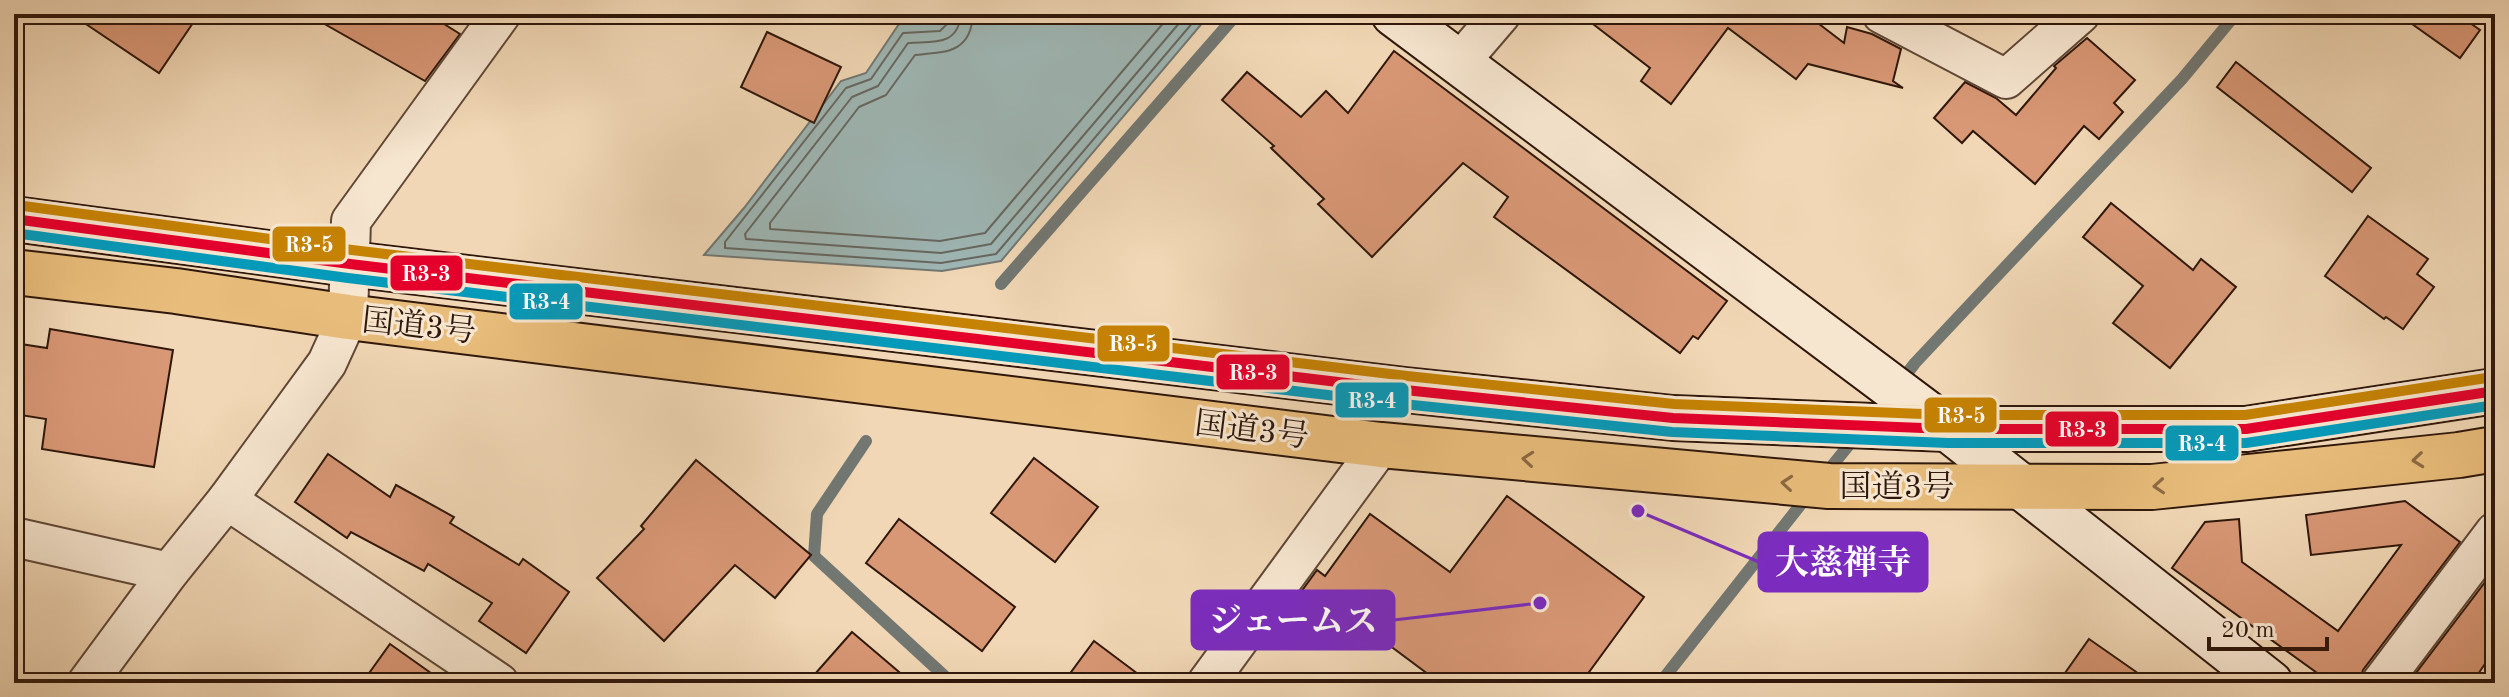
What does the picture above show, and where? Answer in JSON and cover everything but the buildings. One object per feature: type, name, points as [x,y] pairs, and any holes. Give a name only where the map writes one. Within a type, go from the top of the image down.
[{"type":"highway","name":"国道3号","points":[[14,219],[350,264],[1390,388],[1673,418],[1948,429],[2246,429],[2495,391]]},
{"type":"highway","name":"国道3号","points":[[14,272],[176,291],[348,317],[1381,445],[1829,486],[2152,487],[2495,449]]},
{"type":"street","points":[[87,683],[327,363],[348,317],[351,221],[501,14]]},
{"type":"street","points":[[1394,14],[1948,429],[2270,683]]},
{"type":"street","points":[[1459,63],[1501,14]]},
{"type":"street","points":[[1882,14],[2006,79],[2080,14]]},
{"type":"street","points":[[1207,683],[1381,445]]},
{"type":"street","points":[[227,500],[499,683]]},
{"type":"street","points":[[2381,683],[2495,532]]},
{"type":"street","points":[[14,537],[169,572]]},
{"type":"water","points":[[945,14],[1210,14],[1001,261],[942,271],[704,255],[841,81],[866,73],[899,24],[937,24]]},
{"type":"waterway","points":[[1001,284],[1237,14]]},
{"type":"waterway","points":[[1899,384],[1915,363],[2182,79],[2236,14]]},
{"type":"waterway","points":[[1823,477],[1857,435]]},
{"type":"waterway","points":[[866,441],[817,514],[814,556],[952,683]]},
{"type":"waterway","points":[[1660,683],[1809,494]]},
{"type":"transit line","name":"R3-5","points":[[16,205],[352,250],[1407,376],[1674,404],[1948,415],[2245,415],[2493,377]]},
{"type":"transit line","name":"R3-3","points":[[14,219],[350,264],[1405,390],[1673,418],[1948,429],[2246,429],[2495,391]]},
{"type":"transit line","name":"R3-4","points":[[14,233],[348,278],[1403,404],[1672,432],[1948,443],[2246,443],[2495,405]]},
{"type":"place","name":"大慈禅寺","points":[[1638,511]]},
{"type":"place","name":"ジェームス","points":[[1540,603]]}]
